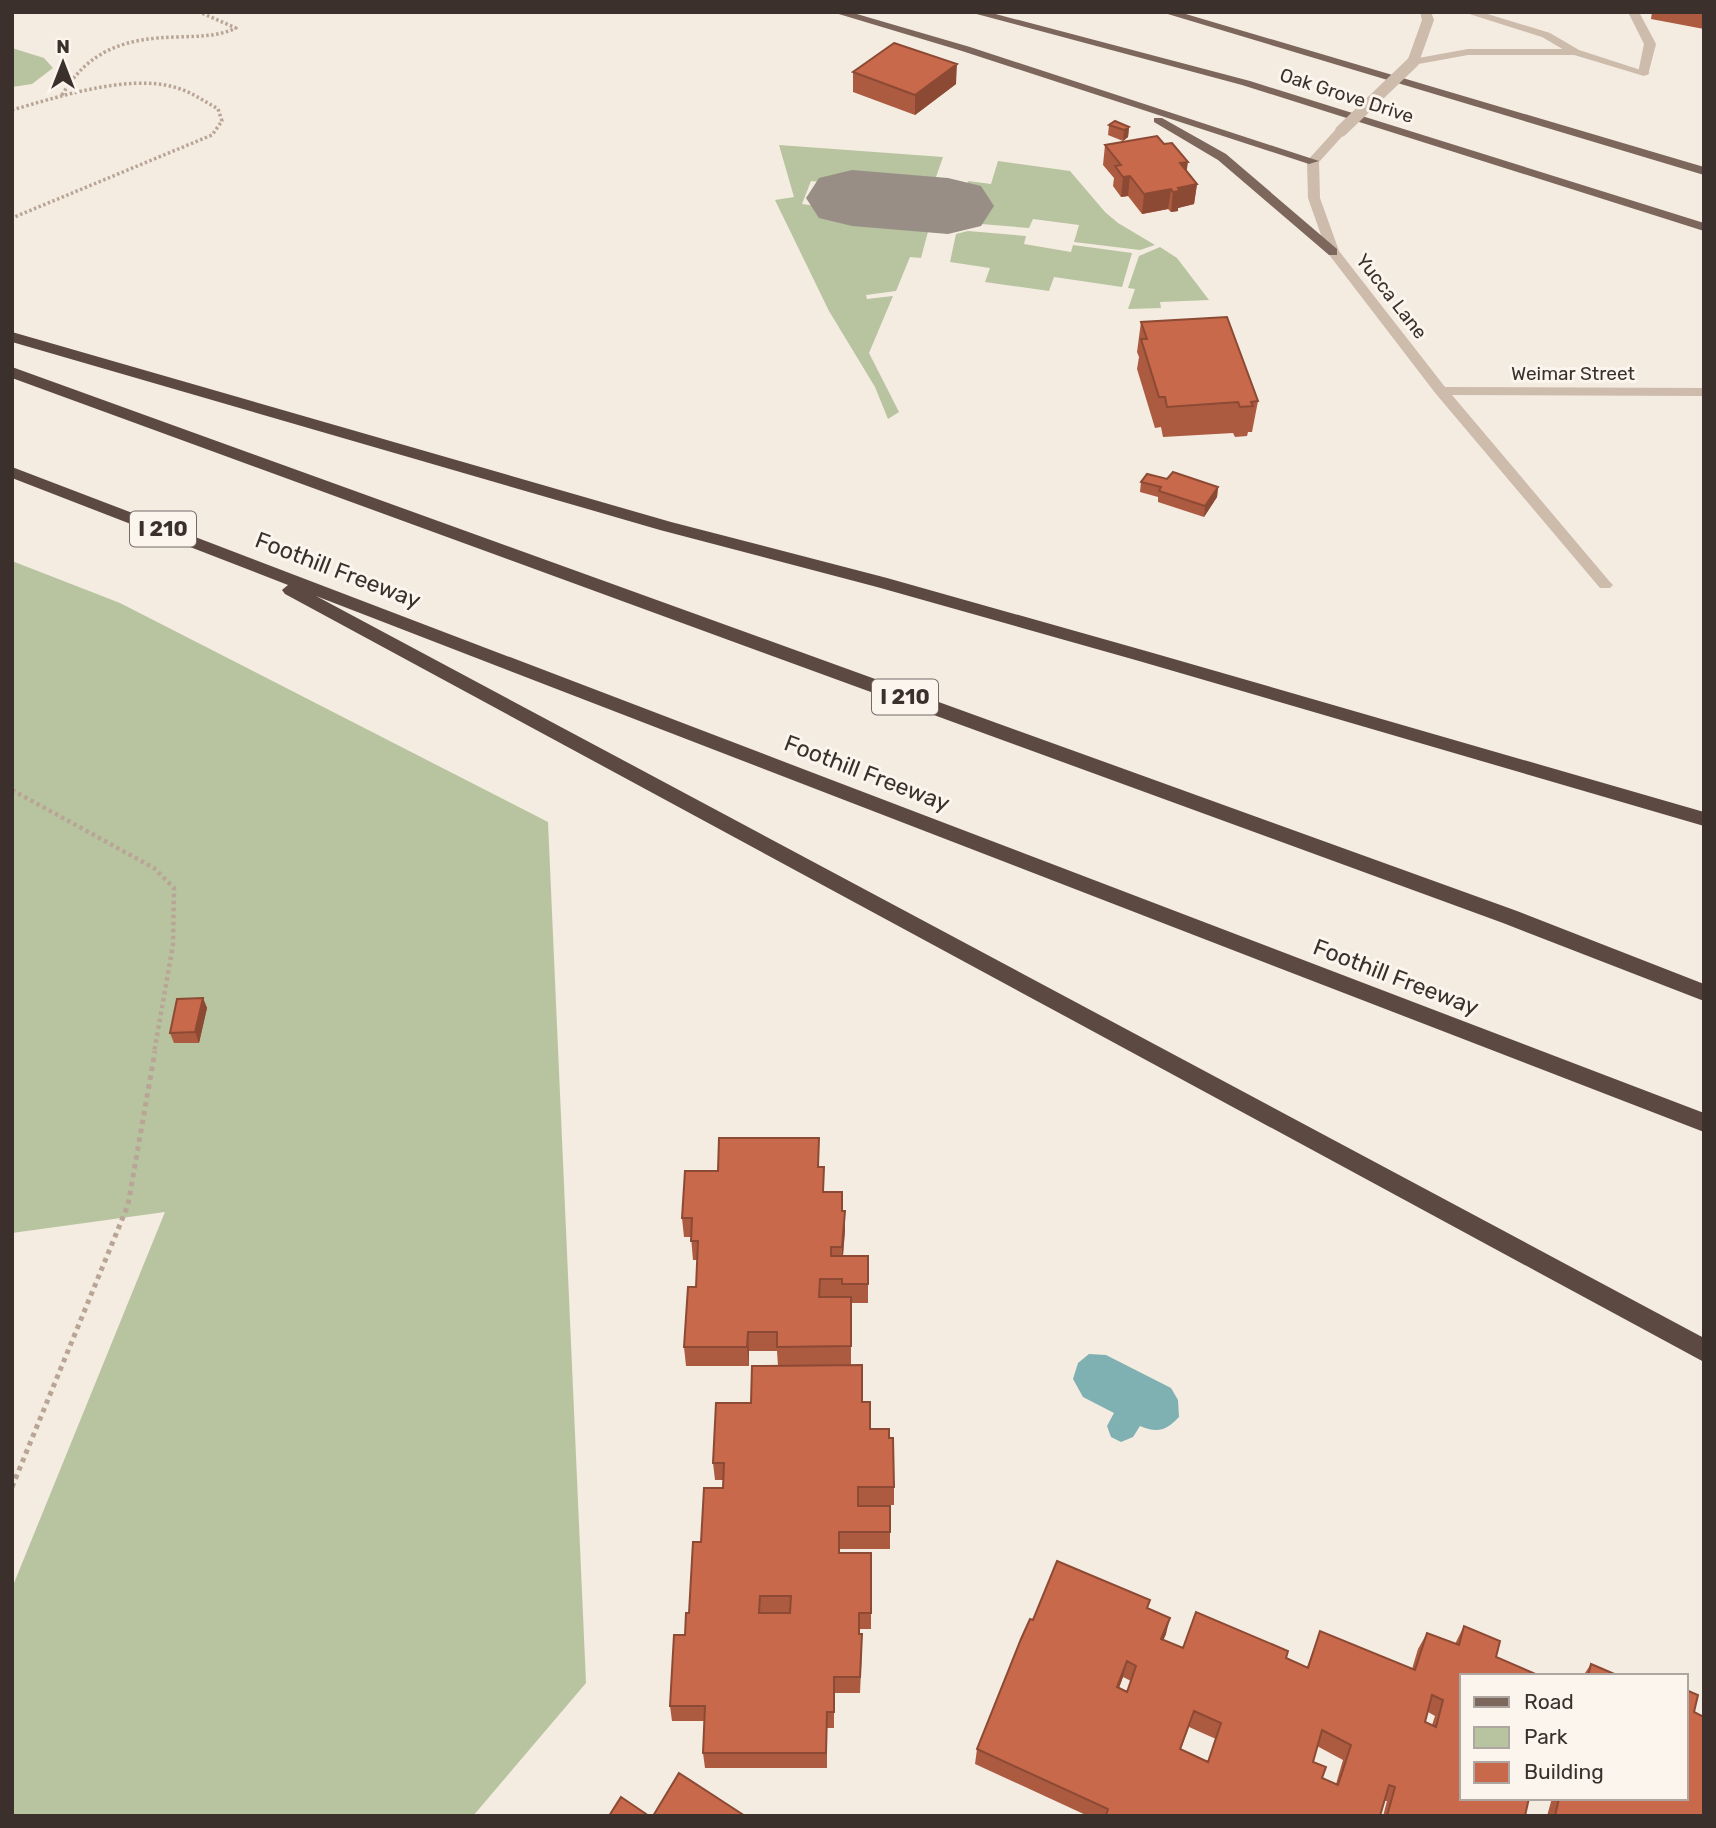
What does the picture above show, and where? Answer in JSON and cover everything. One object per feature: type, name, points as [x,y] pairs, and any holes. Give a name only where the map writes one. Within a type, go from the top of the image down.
[{"type":"highway","points":[[12,337],[666,526],[894,585],[1704,819]]},
{"type":"highway","name":"I 210","points":[[12,372],[1497,912],[1704,993]]},
{"type":"highway","name":"Foothill Freeway","points":[[12,472],[1704,1123]]},
{"type":"highway","points":[[215,549],[1704,1351]]},
{"type":"main road","points":[[837,12],[966,49],[1313,161]]},
{"type":"main road","name":"Oak Grove Drive","points":[[974,12],[1246,83],[1704,227]]},
{"type":"main road","name":"Oak Grove Drive","points":[[1166,12],[1704,171]]},
{"type":"main road","points":[[1131,104],[1222,157],[1333,252]]},
{"type":"street","points":[[1313,161],[1413,62],[1428,20],[1425,12]]},
{"type":"street","points":[[1468,12],[1546,35],[1575,51],[1644,73],[1650,44],[1633,12]]},
{"type":"street","points":[[1413,62],[1468,51],[1575,51]]},
{"type":"street","name":"Yucca Lane","points":[[1313,161],[1314,198],[1333,252],[1441,391],[1605,585]]},
{"type":"street","name":"Weimar Street","points":[[1441,391],[1704,393]]},
{"type":"path","points":[[62,96],[67,85],[86,67],[105,52],[131,40],[223,34],[233,32],[236,28],[199,12]]},
{"type":"path","points":[[12,110],[62,96],[165,85],[190,93],[218,108],[222,121],[212,135],[12,218]]},
{"type":"path","points":[[12,790],[154,868],[174,888],[174,917],[173,945],[128,1205],[12,1487]]},
{"type":"green space","points":[[12,48],[44,58],[53,68],[32,84],[12,87]]},
{"type":"green space","points":[[779,145],[943,157],[936,177],[942,179],[937,198],[928,200],[854,193],[856,186],[811,181],[802,204],[847,210],[851,202],[924,208],[933,213],[921,258],[910,257],[896,291],[866,295],[867,299],[893,296],[869,353],[899,412],[888,419],[875,387],[829,311],[775,200],[794,197]]},
{"type":"green space","points":[[998,161],[1070,171],[1105,212],[1155,245],[1140,250],[1074,242],[1079,225],[1033,219],[1029,228],[969,223],[960,218],[968,181],[991,184]]},
{"type":"green space","points":[[968,231],[1026,236],[1024,244],[1071,252],[1073,245],[1132,253],[1122,287],[1054,277],[1049,291],[985,282],[990,268],[950,262],[956,234]]},
{"type":"green space","points":[[1160,247],[1177,258],[1209,300],[1160,302],[1161,308],[1128,309],[1135,289],[1128,288],[1139,256]]},
{"type":"green space","points":[[12,561],[120,603],[548,822],[586,1683],[473,1816],[12,1816],[12,1588],[165,1212],[12,1233]]},
{"type":"water","points":[[1089,1354],[1106,1355],[1171,1388],[1178,1400],[1179,1417],[1161,1429],[1151,1430],[1140,1426],[1133,1437],[1121,1442],[1111,1437],[1107,1426],[1114,1413],[1083,1397],[1073,1379],[1078,1363]]},
{"type":"building","points":[[894,43],[957,64],[915,95],[853,72]]},
{"type":"building","points":[[1115,121],[1129,127],[1124,130],[1109,125]]},
{"type":"building","points":[[1157,136],[1164,144],[1172,143],[1188,162],[1180,163],[1197,184],[1178,188],[1180,191],[1173,192],[1171,189],[1144,194],[1130,176],[1123,177],[1115,166],[1121,165],[1105,145]]},
{"type":"building","points":[[1227,317],[1258,401],[1251,402],[1253,406],[1240,407],[1238,402],[1167,407],[1165,397],[1159,397],[1141,339],[1147,339],[1141,322]]},
{"type":"building","points":[[1173,472],[1218,487],[1205,506],[1159,491],[1161,487],[1141,482],[1147,474],[1167,479]]},
{"type":"building","points":[[203,998],[195,1032],[170,1033],[177,999]]},
{"type":"building","points":[[719,1138],[819,1138],[818,1167],[824,1167],[823,1192],[842,1192],[842,1211],[845,1211],[842,1247],[831,1247],[831,1256],[868,1256],[868,1284],[842,1284],[842,1279],[820,1279],[819,1297],[851,1297],[851,1346],[777,1347],[777,1332],[748,1332],[747,1347],[684,1347],[688,1287],[696,1287],[698,1241],[691,1241],[692,1218],[682,1218],[685,1171],[718,1171]]},
{"type":"building","points":[[862,1365],[862,1402],[870,1402],[870,1429],[889,1429],[889,1438],[893,1438],[894,1487],[858,1487],[858,1506],[890,1506],[890,1532],[839,1532],[839,1553],[871,1553],[871,1613],[859,1613],[859,1634],[862,1634],[860,1677],[834,1677],[834,1712],[827,1712],[826,1753],[703,1753],[705,1706],[670,1706],[674,1635],[685,1635],[693,1542],[701,1542],[704,1488],[723,1488],[724,1463],[713,1463],[716,1403],[751,1403],[752,1366]],"holes":[[[760,1596],[791,1596],[790,1613],[759,1613]]]},
{"type":"building","points":[[1057,1561],[1150,1600],[1147,1608],[1170,1618],[1161,1639],[1183,1648],[1196,1612],[1288,1651],[1286,1658],[1308,1668],[1320,1631],[1415,1670],[1427,1633],[1459,1645],[1464,1626],[1500,1641],[1496,1657],[1535,1674],[1460,1674],[1460,1800],[1529,1800],[1525,1816],[1387,1816],[1395,1787],[1389,1785],[1380,1816],[1107,1816],[1108,1809],[977,1749],[1030,1619],[1033,1620]],"holes":[[[1127,1661],[1136,1666],[1127,1692],[1117,1687]],[[1432,1695],[1443,1700],[1436,1727],[1425,1722]],[[1194,1711],[1221,1723],[1208,1762],[1180,1749]],[[1322,1730],[1351,1745],[1338,1785],[1322,1778],[1326,1767],[1313,1762]]]},
{"type":"building","points":[[1591,1664],[1614,1674],[1588,1674]]},
{"type":"building","points":[[1688,1691],[1698,1695],[1694,1712],[1704,1717],[1704,1816],[1555,1816],[1559,1800],[1688,1800]]},
{"type":"building","points":[[679,1773],[745,1816],[653,1816]]},
{"type":"building","points":[[621,1797],[649,1816],[609,1816]]},
{"type":"taxiway","points":[[852,198],[948,206]]}]
